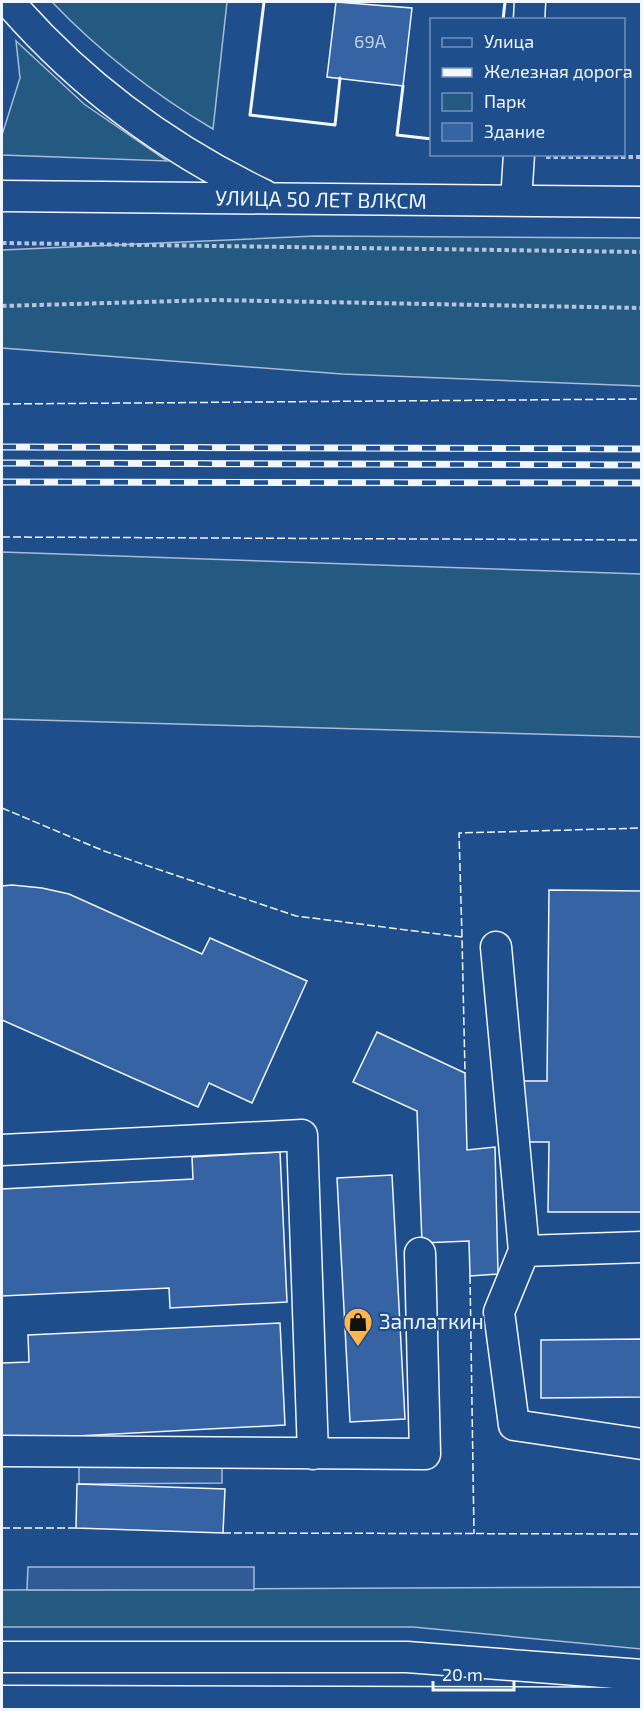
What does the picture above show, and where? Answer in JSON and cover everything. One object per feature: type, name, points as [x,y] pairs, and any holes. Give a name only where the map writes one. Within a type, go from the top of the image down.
[{"type":"street","points":[[9,2],[63,59],[141,124],[209,167],[272,199]]},
{"type":"street","points":[[529,18],[530,2]]},
{"type":"street","points":[[516,201],[519,156]]},
{"type":"street","name":"УЛИЦА 50 ЛЕТ ВЛКСМ","points":[[2,196],[642,202]]},
{"type":"street","points":[[496,947],[524,1251],[499,1311],[514,1425],[642,1444]]},
{"type":"street","points":[[2,1150],[302,1135],[313,1454]]},
{"type":"street","points":[[524,1251],[642,1247]]},
{"type":"street","points":[[2,1451],[425,1454],[420,1253]]},
{"type":"street","points":[[2,1657],[407,1657],[642,1675]]},
{"type":"street","points":[[2,1701],[642,1703]]},
{"type":"path","points":[[519,156],[642,157]]},
{"type":"path","points":[[2,243],[642,252]]},
{"type":"path","points":[[2,306],[214,300],[642,308]]},
{"type":"green space","points":[[52,2],[227,2],[213,129],[128,71]]},
{"type":"green space","points":[[16,41],[84,104],[167,161],[2,155],[2,135],[20,78]]},
{"type":"green space","points":[[315,236],[641,238],[641,386],[342,374],[2,348],[2,250]]},
{"type":"green space","points":[[2,552],[641,574],[641,737],[2,719]]},
{"type":"green space","points":[[641,1587],[641,1649],[413,1627],[2,1627],[2,1590]]},
{"type":"shaded area","points":[[79,1455],[222,1455],[222,1483],[79,1484]]},
{"type":"shaded area","points":[[28,1567],[254,1567],[254,1590],[27,1590]]},
{"type":"building","points":[[336,2],[412,8],[403,86],[327,77]]},
{"type":"building","points":[[12,885],[69,894],[202,954],[210,938],[307,981],[252,1103],[209,1083],[198,1107],[2,1020],[2,886]]},
{"type":"building","points":[[549,890],[642,891],[642,1212],[548,1212],[549,1142],[523,1142],[524,1081],[547,1081]]},
{"type":"building","points":[[377,1032],[465,1073],[467,1150],[495,1147],[498,1274],[470,1276],[469,1241],[422,1243],[417,1111],[353,1082]]},
{"type":"building","points":[[280,1152],[287,1302],[170,1308],[169,1288],[2,1296],[2,1189],[193,1179],[192,1157]]},
{"type":"building","points":[[392,1175],[405,1419],[350,1422],[337,1178]]},
{"type":"building","points":[[280,1323],[285,1425],[2,1440],[2,1363],[29,1362],[28,1335]]},
{"type":"building","points":[[642,1339],[642,1397],[541,1398],[541,1340]]},
{"type":"building","points":[[77,1484],[225,1489],[223,1533],[76,1528]]},
{"type":"railway","points":[[2,447],[642,449]]},
{"type":"railway","points":[[2,463],[642,465]]},
{"type":"railway","points":[[2,482],[642,483]]},
{"type":"fence","points":[[2,404],[642,399]]},
{"type":"fence","points":[[2,537],[642,540]]},
{"type":"fence","points":[[2,808],[104,851],[296,916],[462,937],[465,1073]]},
{"type":"fence","points":[[462,937],[459,833],[642,828]]},
{"type":"fence","points":[[470,1276],[474,1534]]},
{"type":"fence","points":[[2,1528],[76,1528]]},
{"type":"fence","points":[[223,1533],[642,1534]]},
{"type":"wall","points":[[264,2],[250,115],[335,125],[340,78]]},
{"type":"wall","points":[[503,18],[505,2]]},
{"type":"wall","points":[[403,86],[397,135],[430,139]]},
{"type":"place","name":"Заплаткин","points":[[358,1348]]}]
